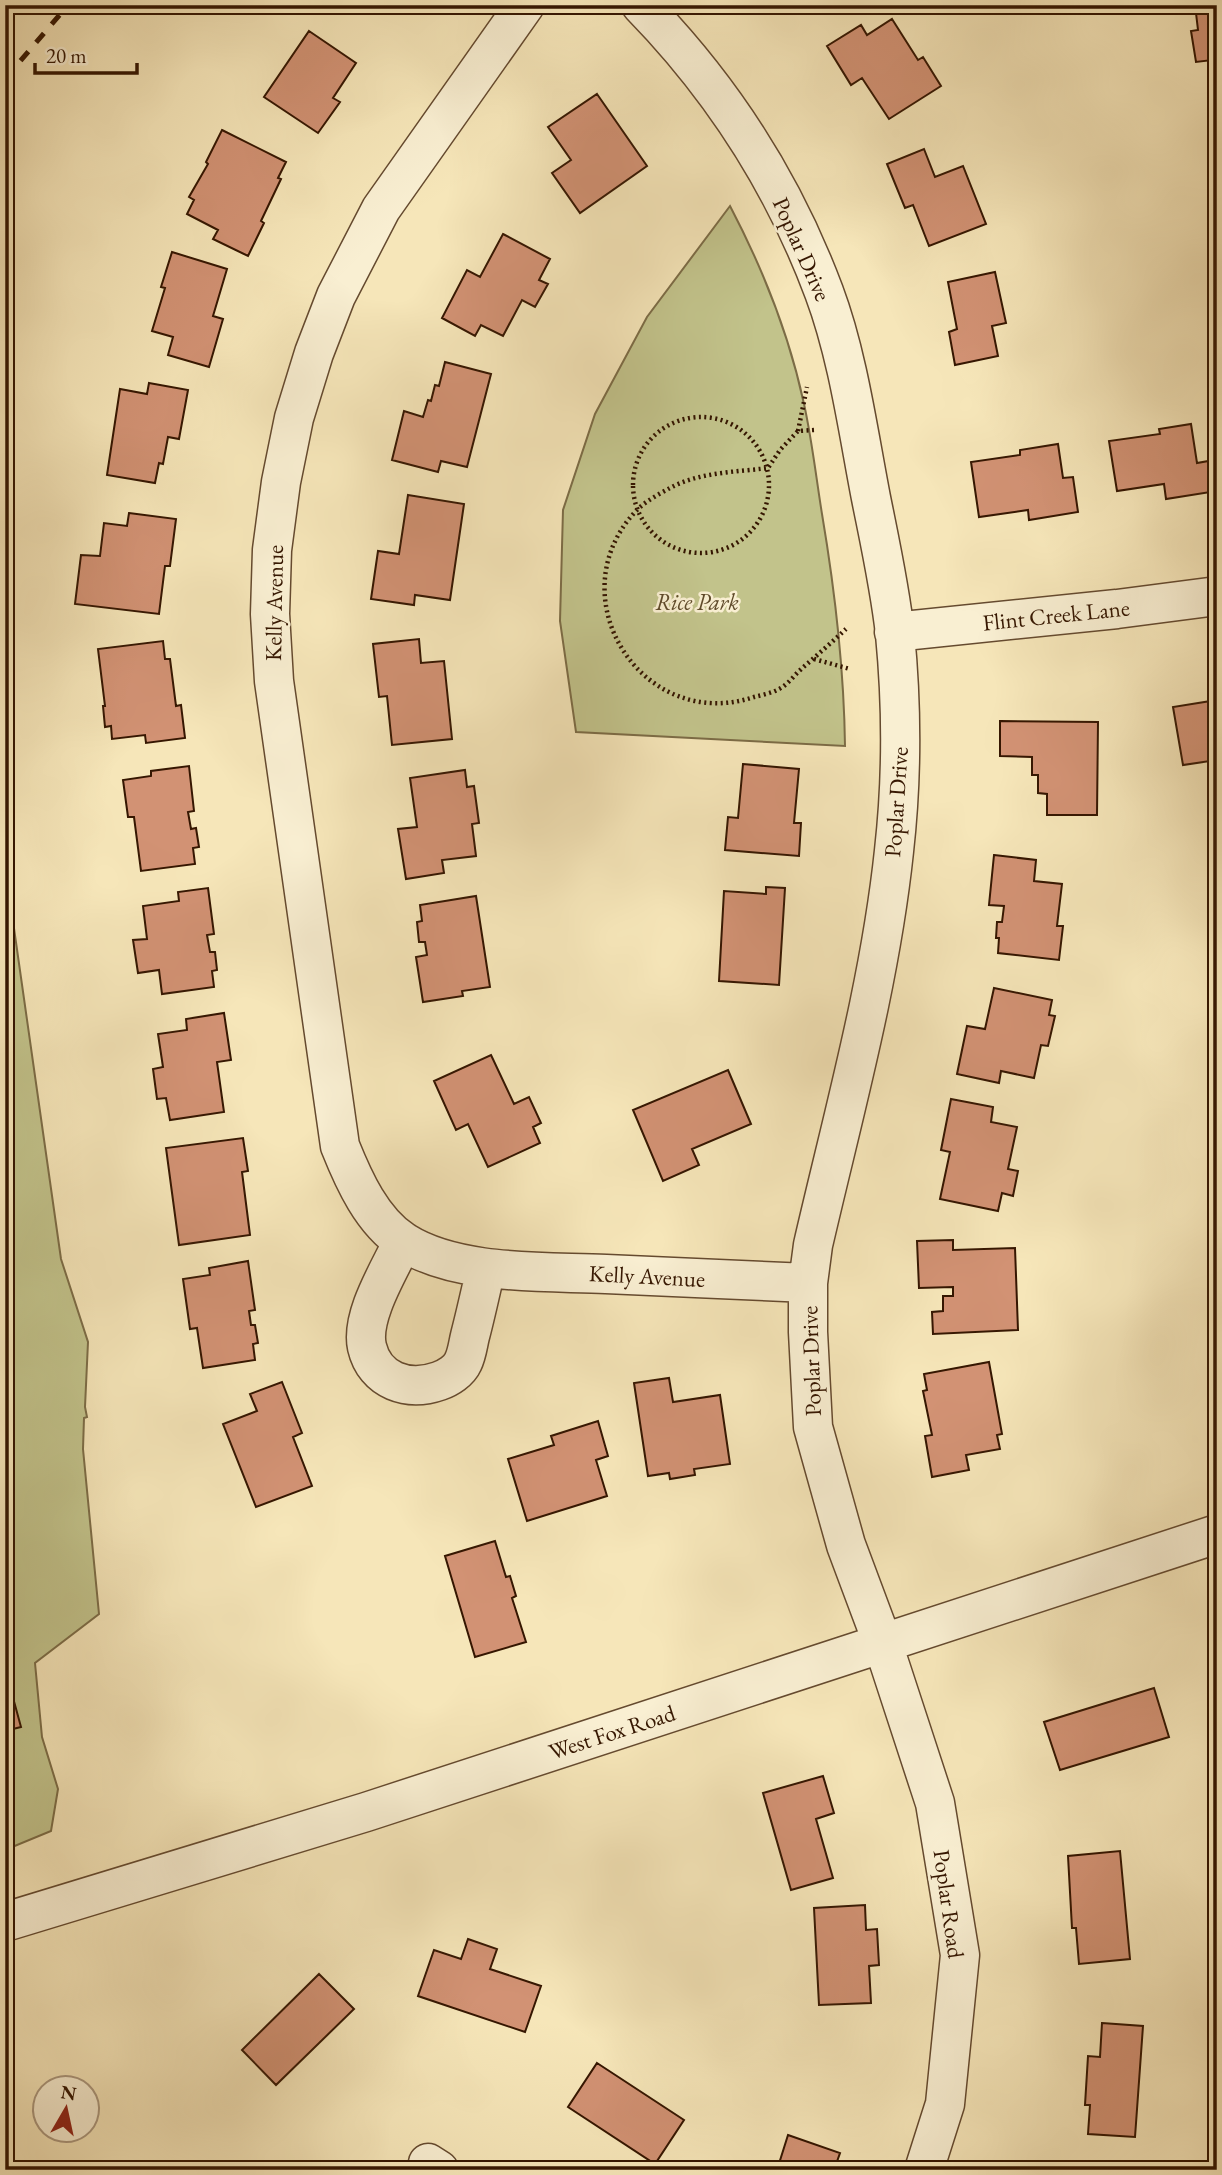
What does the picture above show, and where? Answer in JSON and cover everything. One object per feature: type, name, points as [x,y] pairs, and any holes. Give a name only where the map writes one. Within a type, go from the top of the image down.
[{"type":"street","name":"Kelly Avenue","points":[[525,5],[381,209],[336,296],[294,418],[281,482],[272,550],[270,614],[274,681],[341,1146],[352,1175],[374,1212],[403,1241],[458,1264],[486,1268],[808,1283]]},
{"type":"street","name":"Poplar Drive","points":[[641,5],[700,70],[723,100],[789,210],[825,294],[849,383],[888,587],[898,678],[900,746],[894,850],[881,944],[813,1245],[808,1283],[813,1427],[846,1545],[883,1644]]},
{"type":"street","name":"Flint Creek Lane","points":[[894,632],[1217,596]]},
{"type":"street","points":[[403,1241],[374,1301],[367,1326],[367,1346],[374,1364],[387,1377],[405,1386],[429,1385],[449,1377],[463,1363],[486,1268]]},
{"type":"street","name":"West Fox Road","points":[[5,1922],[366,1812],[1217,1534]]},
{"type":"street","name":"Poplar Road","points":[[883,1644],[934,1803],[960,1955],[946,2104],[924,2170]]},
{"type":"path","points":[[807,387],[798,431],[768,468],[699,477],[672,486],[636,510],[615,539],[605,573],[605,609],[617,643],[638,671],[667,692],[701,703],[737,703],[780,689],[846,629]]},
{"type":"path","points":[[702,416],[724,420],[744,431],[759,447],[768,468],[769,483],[765,506],[754,528],[736,543],[714,552],[690,553],[667,545],[649,530],[636,510],[632,488],[635,466],[644,446],[660,429],[680,419],[702,416]]},
{"type":"path","points":[[798,431],[814,430]]},
{"type":"path","points":[[813,659],[850,669]]},
{"type":"green space","name":"Rice Park","points":[[730,206],[774,302],[791,352],[804,404],[835,601],[845,746],[576,732],[560,621],[563,510],[595,414],[647,317]]},
{"type":"green space","points":[[5,865],[61,1259],[88,1342],[85,1407],[87,1417],[84,1418],[83,1449],[99,1614],[35,1663],[42,1737],[58,1789],[51,1831],[5,1850]]},
{"type":"building","points":[[345,5],[361,5],[355,13]]},
{"type":"building","points":[[1206,5],[1217,5],[1216,78],[1212,60],[1196,62],[1191,31],[1198,30],[1196,13],[1207,11]]},
{"type":"building","points":[[892,19],[918,60],[923,57],[941,86],[889,119],[862,78],[851,85],[827,46],[861,25],[867,35]]},
{"type":"building","points":[[309,31],[356,63],[333,98],[340,102],[318,133],[264,97]]},
{"type":"building","points":[[597,94],[647,166],[580,213],[552,173],[571,160],[548,127]]},
{"type":"building","points":[[222,130],[286,162],[261,221],[264,223],[248,256],[213,239],[218,230],[187,214],[194,200],[189,197],[208,164],[206,162]]},
{"type":"building","points":[[924,149],[935,177],[963,166],[986,224],[929,246],[913,205],[905,208],[887,164]]},
{"type":"building","points":[[503,234],[550,259],[539,280],[548,284],[535,307],[522,300],[503,336],[481,325],[475,336],[442,318],[467,270],[480,277]]},
{"type":"building","points":[[172,252],[227,269],[213,316],[223,319],[209,367],[168,355],[173,337],[152,331]]},
{"type":"building","points":[[995,272],[1006,323],[992,326],[998,356],[955,365],[949,332],[957,329],[948,282]]},
{"type":"building","points":[[445,362],[491,374],[467,467],[441,461],[438,472],[392,460],[404,411],[423,417],[435,385],[439,386]]},
{"type":"building","points":[[149,383],[188,390],[179,439],[168,437],[163,464],[159,463],[155,483],[107,475],[120,389],[147,394]]},
{"type":"building","points":[[1191,424],[1197,463],[1214,460],[1217,491],[1166,499],[1164,484],[1117,491],[1109,441],[1160,434],[1159,429]]},
{"type":"building","points":[[1058,444],[1063,478],[1073,477],[1078,512],[1029,520],[1028,510],[979,517],[971,462],[1020,455],[1020,450]]},
{"type":"building","points":[[408,495],[464,504],[450,600],[415,595],[414,605],[371,599],[378,551],[399,554]]},
{"type":"building","points":[[129,513],[176,519],[170,566],[165,566],[159,614],[75,604],[81,555],[100,556],[104,523],[127,526]]},
{"type":"building","points":[[419,639],[421,663],[444,661],[452,739],[392,745],[387,696],[379,697],[373,644]]},
{"type":"building","points":[[163,641],[165,659],[170,659],[176,706],[181,705],[185,738],[146,743],[145,735],[112,739],[111,726],[105,727],[98,649]]},
{"type":"building","points":[[1217,700],[1217,760],[1183,765],[1173,707]]},
{"type":"building","points":[[1000,721],[1098,722],[1097,815],[1047,815],[1047,794],[1038,793],[1038,775],[1032,775],[1032,757],[1000,756]]},
{"type":"building","points":[[743,764],[799,769],[794,823],[801,823],[799,856],[725,850],[728,817],[738,818]]},
{"type":"building","points":[[189,766],[194,811],[188,812],[191,829],[196,828],[199,847],[193,848],[195,864],[141,871],[134,817],[128,817],[123,780],[151,776],[151,771]]},
{"type":"building","points":[[465,770],[467,787],[474,786],[479,823],[472,824],[476,856],[442,860],[444,873],[406,879],[398,829],[417,827],[410,778]]},
{"type":"building","points":[[994,855],[1036,860],[1034,881],[1062,884],[1057,926],[1063,926],[1059,960],[998,953],[997,922],[1002,922],[1004,906],[989,905]]},
{"type":"building","points":[[766,887],[785,888],[779,985],[719,981],[724,891],[766,894]]},
{"type":"building","points":[[208,888],[214,934],[207,935],[210,952],[215,952],[217,970],[212,971],[214,987],[162,994],[159,970],[138,973],[133,940],[147,939],[143,906],[179,901],[178,892]]},
{"type":"building","points":[[476,896],[490,987],[462,991],[463,996],[423,1002],[416,957],[427,955],[425,942],[419,942],[417,922],[422,921],[420,905]]},
{"type":"building","points":[[994,988],[1052,1000],[1049,1015],[1055,1016],[1048,1046],[1041,1045],[1034,1078],[1001,1071],[999,1083],[957,1074],[967,1026],[985,1029]]},
{"type":"building","points":[[224,1013],[231,1060],[217,1062],[224,1112],[170,1120],[166,1098],[157,1099],[153,1069],[163,1067],[158,1034],[187,1030],[186,1019]]},
{"type":"building","points":[[491,1055],[514,1104],[529,1097],[541,1123],[533,1127],[540,1143],[488,1167],[468,1124],[456,1130],[434,1081]]},
{"type":"building","points":[[728,1070],[751,1124],[692,1149],[699,1165],[663,1181],[633,1110]]},
{"type":"building","points":[[951,1099],[993,1107],[991,1122],[1017,1127],[1008,1169],[1018,1171],[1013,1196],[1002,1193],[998,1211],[940,1199],[950,1152],[941,1150]]},
{"type":"building","points":[[243,1138],[248,1171],[242,1172],[250,1235],[179,1245],[166,1148]]},
{"type":"building","points":[[953,1240],[953,1250],[1015,1248],[1018,1330],[933,1334],[932,1312],[943,1311],[943,1296],[953,1296],[953,1287],[919,1288],[917,1241]]},
{"type":"building","points":[[248,1261],[255,1310],[249,1311],[258,1343],[253,1344],[255,1360],[203,1368],[197,1328],[190,1329],[183,1279],[210,1275],[209,1268]]},
{"type":"building","points":[[989,1362],[1002,1434],[997,1435],[1000,1449],[966,1455],[969,1470],[932,1477],[925,1436],[932,1435],[923,1391],[927,1390],[924,1374]]},
{"type":"building","points":[[669,1378],[673,1402],[720,1395],[730,1464],[694,1469],[695,1475],[670,1479],[669,1473],[648,1476],[634,1383]]},
{"type":"building","points":[[282,1382],[302,1433],[293,1437],[312,1486],[256,1507],[223,1424],[257,1411],[250,1394]]},
{"type":"building","points":[[598,1421],[608,1456],[596,1460],[607,1496],[527,1521],[508,1459],[554,1445],[551,1436]]},
{"type":"building","points":[[495,1541],[506,1577],[510,1576],[516,1596],[512,1598],[526,1642],[475,1657],[445,1556]]},
{"type":"building","points":[[1154,1688],[1169,1737],[1060,1770],[1044,1722]]},
{"type":"building","points":[[12,1694],[21,1727],[5,1731],[5,1695]]},
{"type":"building","points":[[823,1776],[834,1813],[816,1819],[833,1878],[791,1890],[763,1793]]},
{"type":"building","points":[[1120,1851],[1130,1959],[1079,1964],[1076,1928],[1072,1928],[1068,1856]]},
{"type":"building","points":[[865,1905],[866,1930],[877,1929],[879,1965],[869,1966],[871,2003],[819,2005],[814,1908]]},
{"type":"building","points":[[468,1939],[497,1949],[490,1969],[541,1986],[525,2032],[418,1996],[434,1950],[461,1959]]},
{"type":"building","points":[[319,1974],[354,2009],[276,2085],[242,2050]]},
{"type":"building","points":[[1102,2023],[1143,2026],[1135,2137],[1088,2134],[1090,2105],[1085,2105],[1088,2056],[1100,2057]]},
{"type":"building","points":[[597,2063],[684,2120],[655,2164],[568,2107]]},
{"type":"building","points":[[788,2135],[840,2153],[834,2170],[777,2170]]},
{"type":"railway","points":[[5,79],[68,5]]}]
